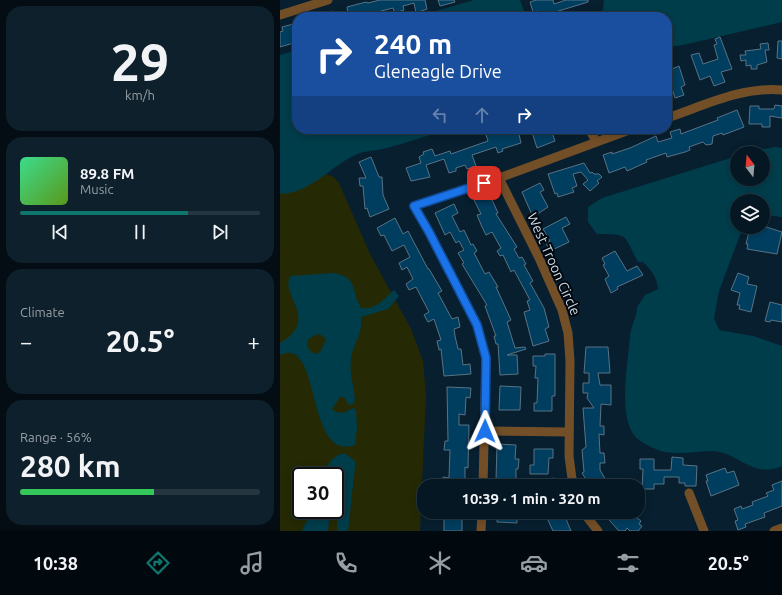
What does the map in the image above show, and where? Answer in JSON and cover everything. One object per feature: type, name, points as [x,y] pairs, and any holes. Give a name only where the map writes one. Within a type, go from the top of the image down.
[{"type":"street","points":[[280,15],[328,0]]},
{"type":"street","points":[[672,116],[748,91],[771,89],[782,90]]},
{"type":"street","points":[[592,134],[596,141]]},
{"type":"street","points":[[483,479],[486,358],[477,325],[414,206],[498,178],[617,134]]},
{"type":"street","name":"West Troon Circle","points":[[498,178],[539,258],[562,310],[568,333],[570,361],[569,456],[572,479]]},
{"type":"street","points":[[485,431],[569,432]]},
{"type":"street","points":[[689,493],[704,531]]},
{"type":"street","points":[[482,519],[482,531]]},
{"type":"street","points":[[589,519],[598,531]]},
{"type":"street","points":[[774,531],[782,528]]},
{"type":"green space","points":[[321,172],[334,177],[339,183],[370,254],[411,329],[423,361],[426,395],[422,479],[417,479],[417,519],[421,519],[420,531],[280,531],[280,179]]},
{"type":"water","points":[[474,0],[520,0],[524,12],[432,12]]},
{"type":"water","points":[[604,0],[782,0],[782,22],[672,46],[672,12],[601,12],[603,10]]},
{"type":"water","points":[[292,51],[292,134],[433,134],[396,146],[360,153],[340,164],[302,189],[280,194],[280,55]]},
{"type":"water","points":[[770,148],[782,148],[782,217],[770,216],[770,194],[730,194],[730,234],[740,234],[719,291],[714,318],[719,330],[753,336],[782,346],[782,466],[772,469],[763,469],[746,464],[723,453],[714,451],[677,453],[665,452],[647,445],[634,435],[628,422],[625,399],[630,336],[637,307],[645,295],[658,289],[656,281],[646,265],[643,262],[638,262],[625,238],[616,235],[597,234],[588,222],[588,207],[602,198],[730,158],[730,186],[770,186]]},
{"type":"water","points":[[333,273],[347,277],[353,285],[361,308],[371,308],[375,306],[394,290],[399,296],[388,309],[361,317],[361,329],[351,359],[351,375],[355,400],[353,404],[349,405],[344,397],[340,397],[332,409],[340,413],[353,408],[356,410],[357,428],[355,445],[339,445],[328,436],[320,419],[309,379],[302,363],[293,354],[280,355],[280,343],[292,334],[297,326],[299,317],[288,284],[290,276]],"holes":[[[318,334],[323,336],[326,340],[320,352],[315,354],[308,348],[308,339]]]},
{"type":"water","points":[[344,453],[355,461],[348,531],[337,531],[337,519],[344,519],[344,467],[328,467],[333,458]]},
{"type":"water","points":[[309,519],[329,519],[328,531],[302,531]]},
{"type":"building","points":[[380,0],[425,0],[427,9],[416,12],[414,3],[403,6],[404,10],[398,12],[395,12],[393,8],[381,12],[348,12],[347,7],[366,2],[368,3]]},
{"type":"building","points":[[438,0],[454,0],[455,2],[440,6]]},
{"type":"building","points":[[536,0],[553,0],[554,4],[566,0],[588,0],[588,2],[555,12],[533,12],[530,2]]},
{"type":"building","points":[[292,24],[292,43],[280,47],[280,32],[283,31],[282,27]]},
{"type":"building","points":[[720,37],[732,69],[721,72],[725,82],[714,86],[710,76],[700,80],[691,55],[699,53],[703,64],[718,59],[714,45],[717,44],[715,39]]},
{"type":"building","points":[[778,41],[782,41],[782,59],[777,58]]},
{"type":"building","points":[[768,43],[769,50],[765,50],[767,62],[757,65],[757,69],[751,69],[751,65],[746,66],[746,60],[741,61],[740,55],[746,55],[745,51],[761,49],[760,44]]},
{"type":"building","points":[[679,66],[685,85],[681,87],[684,95],[675,98],[672,91],[672,69]]},
{"type":"building","points":[[775,105],[782,106],[782,118],[770,116],[770,127],[762,127],[762,124],[749,124],[750,106],[759,106],[759,109],[774,109]]},
{"type":"building","points":[[737,110],[744,127],[723,135],[722,133],[713,136],[712,144],[706,145],[703,142],[689,147],[690,150],[685,152],[667,157],[666,153],[646,160],[647,162],[627,171],[625,167],[609,173],[603,155],[612,152],[612,154],[630,148],[656,136],[658,142],[672,138],[671,134],[672,131],[680,129],[681,134],[718,120],[717,118]]},
{"type":"building","points":[[486,134],[519,134],[521,143],[502,149],[503,151],[498,153],[496,147],[472,155],[476,166],[467,169],[465,165],[456,168],[456,171],[449,173],[444,159],[426,165],[430,177],[411,181],[406,168],[421,163],[419,157],[424,154],[423,152],[432,149],[435,156],[450,151],[451,154],[488,141]]},
{"type":"building","points":[[533,134],[553,134],[555,141],[537,148]]},
{"type":"building","points":[[371,157],[379,177],[382,177],[383,195],[389,209],[370,217],[367,208],[365,209],[363,186],[360,186],[359,178],[366,178],[359,162]]},
{"type":"building","points":[[584,163],[590,173],[592,172],[594,174],[599,174],[602,177],[597,181],[599,183],[590,191],[583,184],[588,180],[581,172],[573,174],[577,186],[572,188],[574,192],[558,197],[557,193],[555,194],[548,174]]},
{"type":"building","points":[[540,183],[544,190],[540,192],[548,207],[533,217],[522,192]]},
{"type":"building","points":[[488,191],[498,213],[496,214],[517,247],[514,249],[519,258],[522,257],[526,264],[524,265],[533,281],[530,283],[544,308],[549,327],[545,329],[549,341],[533,346],[524,312],[530,310],[527,301],[530,300],[514,270],[511,272],[503,255],[500,256],[497,251],[501,248],[492,232],[486,235],[477,215],[481,214],[474,200]]},
{"type":"building","points":[[454,204],[458,213],[452,216],[460,232],[464,230],[471,245],[473,244],[477,251],[474,253],[485,274],[489,272],[498,287],[496,287],[511,320],[507,322],[515,348],[525,347],[526,349],[507,355],[517,355],[518,374],[500,375],[498,344],[496,344],[494,336],[496,336],[485,306],[487,305],[462,264],[464,263],[458,253],[464,250],[459,241],[456,243],[450,232],[445,235],[435,213]]},
{"type":"building","points":[[566,217],[570,224],[562,228],[569,242],[550,251],[546,243],[550,241],[543,229]]},
{"type":"building","points":[[395,218],[403,234],[408,231],[428,269],[442,291],[438,293],[452,319],[458,317],[460,327],[454,329],[455,336],[458,349],[461,349],[463,365],[470,364],[471,374],[444,376],[441,349],[439,350],[437,341],[441,340],[434,319],[428,322],[424,315],[429,312],[416,287],[409,290],[406,284],[413,279],[407,267],[402,270],[399,263],[410,257],[404,245],[392,251],[384,235],[381,236],[377,228]]},
{"type":"building","points":[[770,228],[782,232],[777,254],[747,249],[748,244],[746,244],[748,234],[770,234]]},
{"type":"building","points":[[615,251],[627,271],[637,266],[643,275],[617,287],[618,289],[611,293],[605,279],[609,276],[603,265],[605,264],[602,258]]},
{"type":"building","points":[[738,273],[749,277],[747,284],[757,286],[751,312],[739,309],[740,305],[737,305],[740,293],[731,290]]},
{"type":"building","points":[[770,302],[782,305],[782,322],[771,320],[770,322],[765,321]]},
{"type":"building","points":[[586,347],[608,347],[610,373],[598,373],[600,385],[611,385],[611,405],[601,404],[600,426],[604,426],[604,435],[599,434],[600,453],[604,453],[605,463],[600,463],[600,470],[605,479],[586,479],[582,473],[584,472],[582,450],[586,447],[583,408],[594,408],[587,398],[588,393],[583,393],[583,383],[589,383],[589,373],[584,373]]},
{"type":"building","points":[[545,354],[555,354],[555,396],[552,396],[552,411],[534,411],[534,403],[537,403],[538,378],[535,378],[536,366],[533,366],[533,356],[545,356]]},
{"type":"building","points":[[500,386],[521,387],[520,410],[499,410]]},
{"type":"building","points":[[447,387],[471,388],[470,398],[466,397],[465,415],[459,414],[459,425],[469,425],[468,468],[465,467],[465,479],[443,479],[443,477],[449,478],[450,450],[444,450],[445,441],[448,441]]},
{"type":"building","points":[[497,444],[516,445],[515,459],[519,459],[518,469],[516,469],[516,479],[496,479]]},
{"type":"building","points":[[534,449],[553,449],[553,458],[549,458],[548,474],[530,474],[530,465],[534,465]]},
{"type":"building","points":[[672,457],[683,458],[683,465],[697,466],[696,486],[685,486],[685,483],[679,483],[679,477],[664,477],[664,484],[654,484],[654,489],[645,489],[645,479],[642,479],[643,469],[640,469],[640,459],[654,459],[654,470],[671,470]]},
{"type":"building","points":[[725,468],[727,473],[734,471],[739,485],[711,496],[706,481],[708,481],[706,475]]},
{"type":"building","points":[[782,481],[782,506],[764,513],[765,517],[745,524],[746,527],[738,530],[735,521],[738,520],[734,509],[741,506],[742,509],[753,505],[752,502],[768,496],[766,493],[774,490],[772,485]]},
{"type":"building","points":[[444,519],[462,519],[462,531],[444,531]]},
{"type":"building","points":[[497,519],[517,519],[517,523],[497,522]]},
{"type":"building","points":[[547,519],[566,519],[571,531],[553,531]]},
{"type":"building","points":[[608,519],[638,519],[641,521],[639,524],[642,526],[638,531],[630,531],[627,528],[625,531],[619,531]]},
{"type":"route","points":[[484,183],[414,206],[477,325],[486,358],[485,431]]}]
